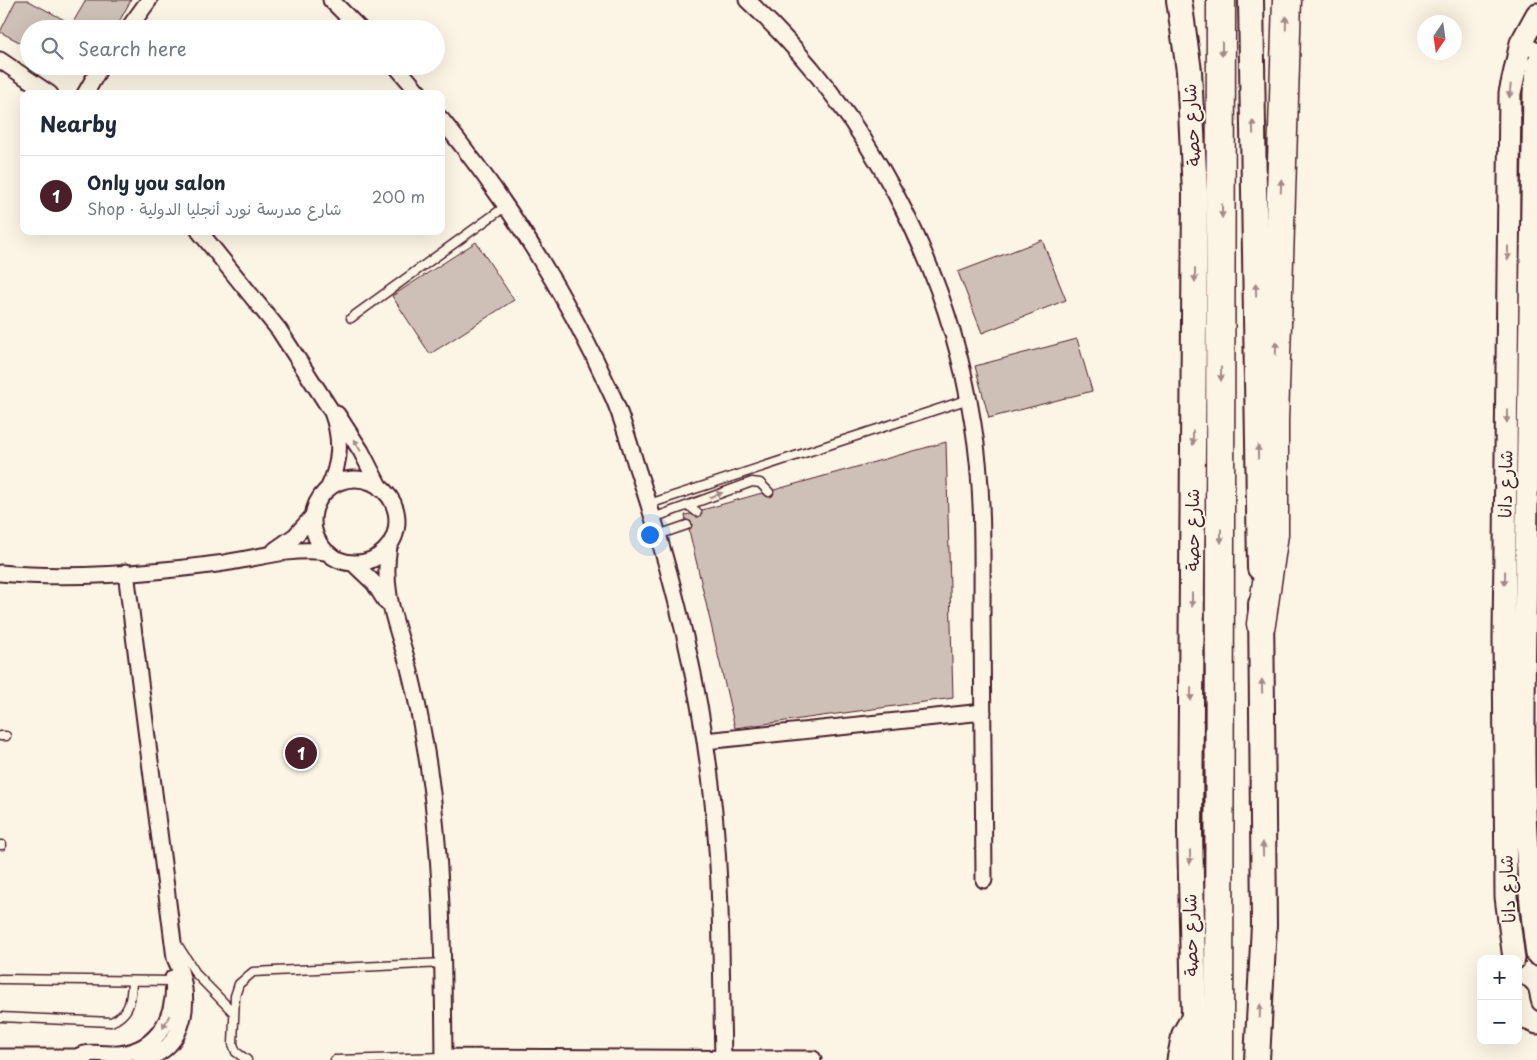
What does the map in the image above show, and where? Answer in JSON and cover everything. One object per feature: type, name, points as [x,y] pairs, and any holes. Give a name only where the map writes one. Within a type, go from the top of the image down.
[{"type":"highway","points":[[1219,1060],[1221,0]]},
{"type":"highway","points":[[1261,624],[1274,534],[1274,421],[1287,0]]},
{"type":"main road","name":"شارع حصة","points":[[1179,0],[1190,72],[1195,194],[1190,794],[1192,1018],[1195,1060]]},
{"type":"main road","points":[[1251,0],[1264,924],[1257,1060]]},
{"type":"street","points":[[135,20],[149,0]]},
{"type":"street","points":[[331,0],[351,20]]},
{"type":"street","points":[[747,0],[783,36],[830,92],[857,129],[890,184],[919,242],[936,284],[958,354],[969,399],[981,496],[984,880]]},
{"type":"street","name":"شارع دانا","points":[[1537,14],[1529,47],[1510,93],[1526,840],[1529,896],[1537,954]]},
{"type":"street","points":[[0,60],[20,74]]},
{"type":"street","name":"شارع دانا","points":[[1513,955],[1506,897],[1522,640],[1534,93],[1537,65]]},
{"type":"street","points":[[22,75],[44,90]]},
{"type":"street","points":[[79,90],[93,75]]},
{"type":"street","points":[[87,90],[95,75]]},
{"type":"street","points":[[404,75],[417,90]]},
{"type":"street","points":[[445,124],[506,206],[565,300],[614,400],[651,511],[684,629],[706,741],[718,864],[723,1059]]},
{"type":"street","points":[[202,235],[278,330],[326,401],[351,434],[380,488]]},
{"type":"street","points":[[326,401],[337,425],[339,445],[338,464],[328,489]]},
{"type":"street","points":[[262,556],[285,544],[313,516],[320,498],[328,489],[340,482],[357,479],[380,488],[387,494],[396,510],[396,529],[389,546],[386,583],[390,607],[414,689],[428,764],[438,848],[444,963],[444,1059],[813,1059]]},
{"type":"street","points":[[313,516],[315,536],[326,552]]},
{"type":"street","points":[[0,572],[51,575],[182,569],[294,550],[326,552],[344,562],[353,563],[373,559],[389,546]]},
{"type":"street","points":[[353,563],[374,583],[390,607]]},
{"type":"street","points":[[126,572],[174,958],[184,996],[184,1019],[180,1030],[166,1048],[141,1060]]},
{"type":"street","points":[[706,741],[983,712]]},
{"type":"street","points":[[0,1057],[81,1059],[88,1054],[128,1053],[138,1050],[155,1039],[165,1026],[172,1008],[174,958]]},
{"type":"street","points":[[1525,1003],[1525,1017],[1537,1023]]},
{"type":"street","points":[[1178,1060],[1183,1034],[1192,1018]]},
{"type":"lane","points":[[351,318],[506,206]]},
{"type":"lane","points":[[651,511],[969,399]]},
{"type":"lane","points":[[651,511],[688,505],[752,482],[760,483],[768,492]]},
{"type":"lane","points":[[688,505],[697,512]]},
{"type":"lane","points":[[658,535],[687,525]]},
{"type":"lane","points":[[171,931],[197,975],[234,1013]]},
{"type":"lane","points":[[247,1060],[236,1052],[233,1044],[234,1013],[239,984],[253,972],[444,963]]},
{"type":"lane","points":[[0,978],[132,982],[173,981]]},
{"type":"lane","points":[[0,1017],[111,1022],[126,1013],[130,1005],[132,982]]},
{"type":"lane","points":[[335,1060],[444,1059]]},
{"type":"building","points":[[16,0],[27,0],[64,20],[20,20],[20,42],[0,32]]},
{"type":"building","points":[[86,0],[131,0],[120,20],[74,20]]},
{"type":"building","points":[[1042,240],[1066,300],[982,333],[958,272]]},
{"type":"building","points":[[476,242],[514,300],[430,354],[392,296]]},
{"type":"building","points":[[1077,339],[1092,391],[989,418],[975,366]]},
{"type":"building","points":[[946,442],[953,698],[735,728],[689,530],[692,524],[686,520],[685,515],[690,514],[699,517],[702,510],[762,493],[771,497],[774,490]]},
{"type":"place","name":"Only you salon","points":[[301,753]]}]
